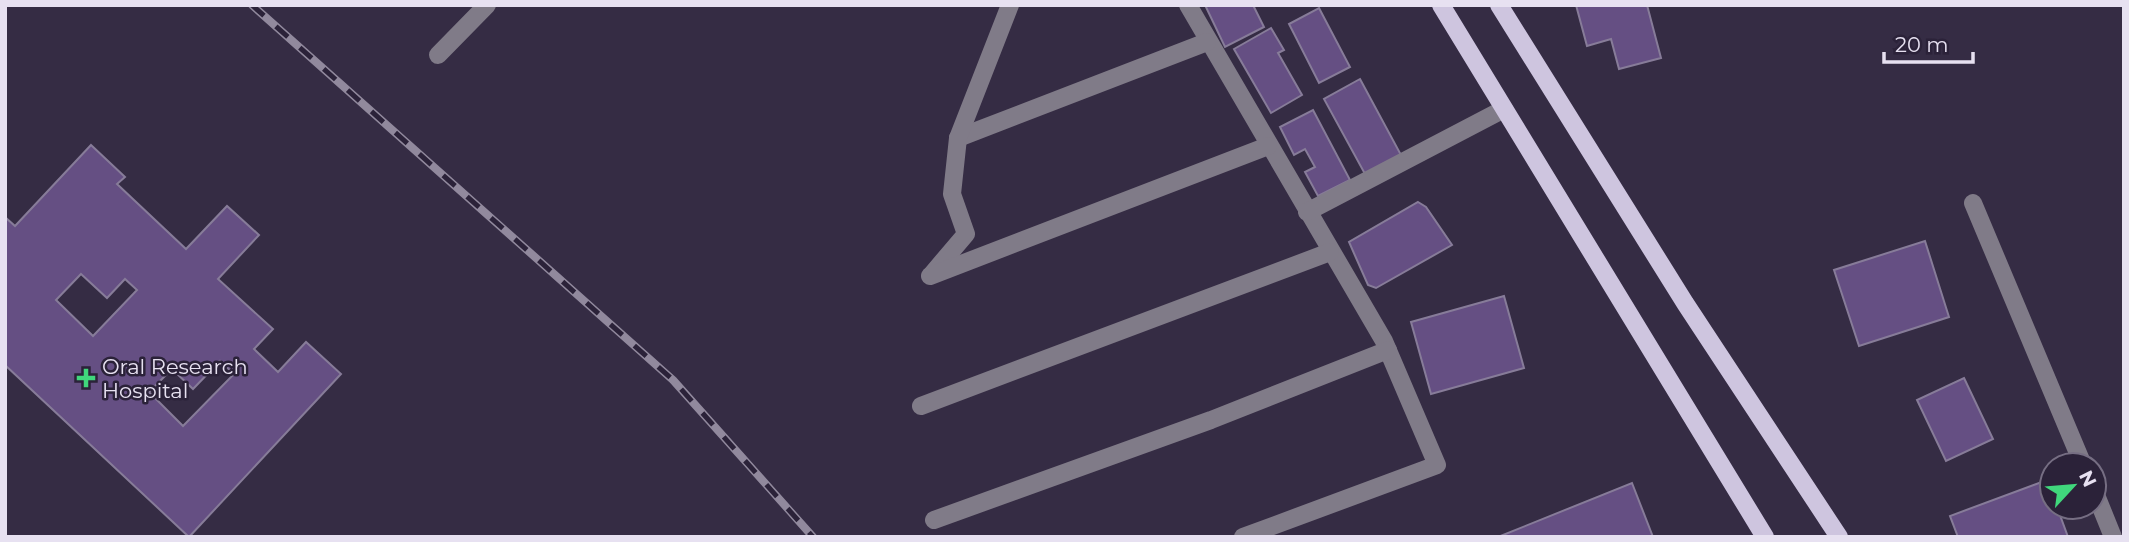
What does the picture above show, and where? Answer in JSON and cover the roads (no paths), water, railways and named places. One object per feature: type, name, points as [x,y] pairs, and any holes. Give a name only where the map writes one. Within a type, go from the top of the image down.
[{"type":"main road","points":[[1441,5],[1765,537]]},
{"type":"main road","points":[[1499,5],[1693,315],[1839,537]]},
{"type":"street","points":[[438,55],[487,5]]},
{"type":"street","points":[[1010,5],[958,138],[952,194],[966,234],[930,276],[1268,146]]},
{"type":"street","points":[[1188,5],[1207,42],[1388,350],[1437,465],[1243,537]]},
{"type":"street","points":[[958,138],[1207,42]]},
{"type":"street","points":[[1307,212],[1504,109]]},
{"type":"street","points":[[1973,203],[2077,451]]},
{"type":"street","points":[[921,406],[1330,252]]},
{"type":"street","points":[[934,520],[1210,420],[1388,350]]},
{"type":"railway","points":[[252,5],[673,380],[813,537]]},
{"type":"place","name":"Oral Research Hospital","points":[[86,378]]}]
